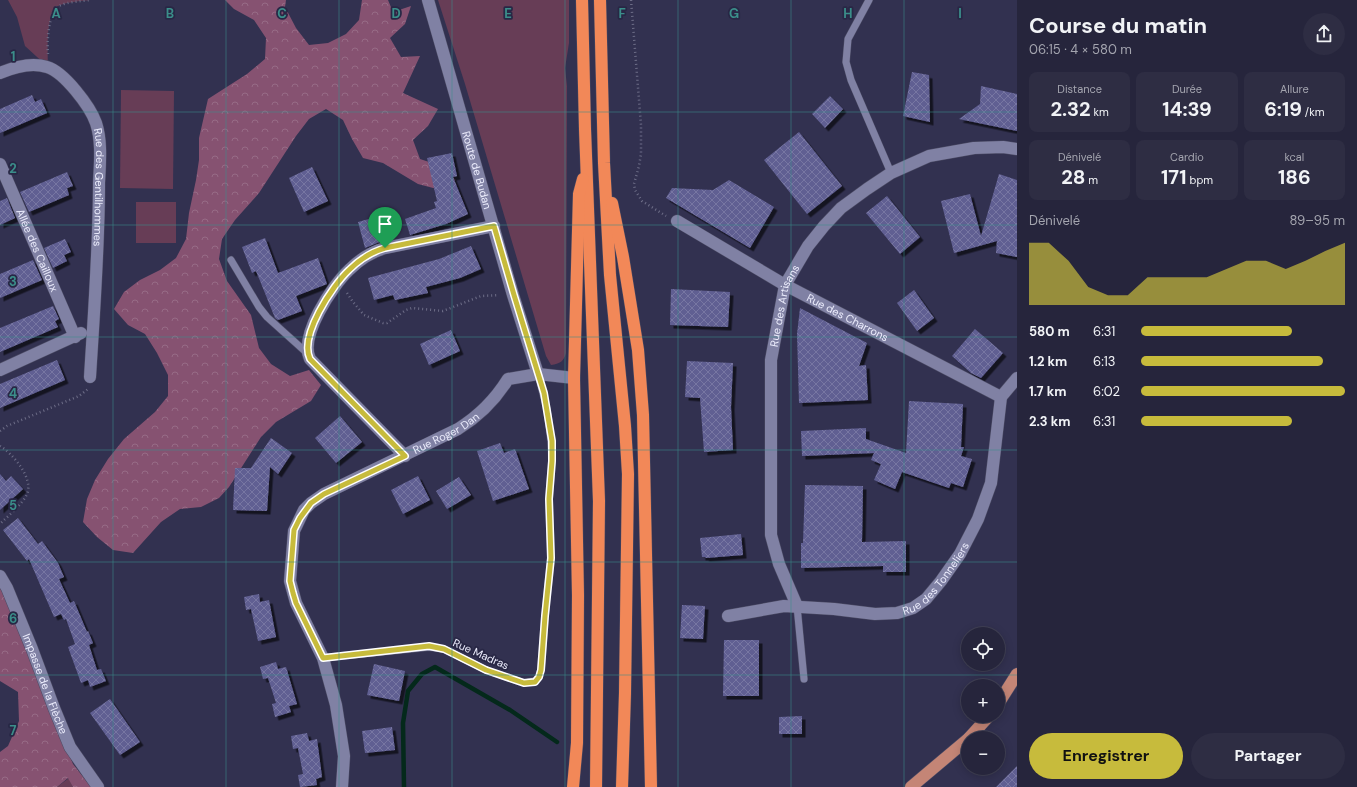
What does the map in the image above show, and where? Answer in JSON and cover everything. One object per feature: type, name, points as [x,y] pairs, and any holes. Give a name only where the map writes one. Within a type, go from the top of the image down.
[{"type":"highway","points":[[582,0],[586,164],[599,501],[596,787]]},
{"type":"highway","points":[[600,0],[604,163],[610,275],[625,426],[628,474],[622,787]]},
{"type":"highway","points":[[604,163],[623,257],[638,350],[644,415],[651,787]]},
{"type":"highway","points":[[573,787],[577,743],[578,595],[574,378],[579,194],[586,164]]},
{"type":"main road","points":[[1005,693],[1017,674]]},
{"type":"main road","points":[[974,731],[982,723]]},
{"type":"main road","points":[[911,787],[961,744]]},
{"type":"street","name":"Route de Budan","points":[[428,0],[538,374]]},
{"type":"street","points":[[0,73],[12,68],[33,65],[48,67]]},
{"type":"street","name":"Rue des Gentilhommes","points":[[48,67],[60,75],[78,92],[88,106],[96,122],[99,135],[99,199],[90,376]]},
{"type":"street","name":"Rue des Artisans","points":[[797,606],[779,564],[771,536],[771,360],[785,285],[808,246],[841,208],[891,173],[929,156],[974,148],[1003,147],[1017,149]]},
{"type":"street","name":"Allée des Cailloux","points":[[0,164],[75,337]]},
{"type":"street","name":"Rue des Charrons","points":[[677,221],[785,285],[1001,397]]},
{"type":"street","points":[[405,456],[316,366],[307,353],[310,331],[331,292],[339,281],[357,262],[376,250],[494,226]]},
{"type":"street","points":[[0,370],[75,337],[93,326]]},
{"type":"street","points":[[538,374],[574,378]]},
{"type":"street","name":"Rue Roger Dan","points":[[342,787],[344,756],[336,705],[323,658],[296,603],[290,581],[294,530],[304,510],[324,494],[405,456],[470,422],[486,408],[508,379],[538,374]]},
{"type":"street","points":[[1001,397],[1017,378]]},
{"type":"street","name":"Rue des Tonneliers","points":[[728,616],[784,606],[834,609],[876,614],[897,613],[913,608],[926,599],[960,554],[978,519],[991,482],[1001,397]]},
{"type":"street","name":"Impasse de la Flèche","points":[[0,576],[7,588],[32,649],[70,747],[98,787]]},
{"type":"lane","points":[[869,0],[848,39],[846,62],[851,80],[891,173]]},
{"type":"lane","points":[[232,260],[259,307],[267,317],[277,328],[307,353]]},
{"type":"lane","name":"Rue Madras","points":[[323,658],[429,646],[444,649],[486,670],[524,683],[535,682],[539,677],[541,670],[551,558],[549,499],[552,441],[547,409],[538,374]]},
{"type":"lane","points":[[797,606],[804,679]]},
{"type":"path","points":[[48,67],[47,42],[54,11],[58,6],[64,4],[90,0]]},
{"type":"path","points":[[632,0],[641,125],[641,154],[634,184],[635,190],[642,202],[652,209],[677,221]]},
{"type":"path","points":[[339,281],[364,315],[387,324],[406,310],[412,308],[443,311],[481,296],[514,295]]},
{"type":"path","points":[[0,431],[7,426],[87,391],[90,384],[90,376]]},
{"type":"path","points":[[0,446],[7,450],[23,471],[28,488],[24,498],[0,524]]},
{"type":"shaded area","points":[[8,0],[90,0],[60,5],[53,12],[48,36],[48,67],[25,46],[17,17]]},
{"type":"shaded area","points":[[438,0],[569,0],[569,43],[565,68],[567,86],[566,353],[563,360],[557,364],[551,365],[546,356],[465,84]]},
{"type":"shaded area","points":[[121,90],[174,91],[173,189],[120,188]]},
{"type":"shaded area","points":[[136,202],[176,202],[176,243],[136,243]]},
{"type":"shaded area","points":[[69,778],[73,787],[57,787]]},
{"type":"green space","points":[[225,0],[286,0],[285,7],[296,28],[309,45],[328,43],[346,34],[359,20],[362,0],[388,0],[393,12],[411,6],[405,24],[390,38],[401,57],[420,56],[403,93],[438,109],[428,126],[413,140],[420,159],[438,165],[456,180],[437,189],[418,184],[383,163],[363,158],[343,120],[326,109],[309,119],[296,136],[259,193],[235,220],[222,239],[219,259],[227,281],[251,315],[259,348],[271,364],[290,376],[309,370],[321,385],[311,401],[276,422],[261,437],[229,487],[219,498],[201,507],[180,509],[161,522],[133,553],[113,550],[97,537],[83,522],[87,499],[95,480],[108,459],[124,439],[155,412],[168,396],[168,375],[157,353],[145,334],[128,325],[114,309],[124,292],[140,280],[160,270],[176,258],[186,239],[189,213],[199,160],[199,138],[208,99],[247,74],[265,59],[266,38],[254,20],[234,9]]},
{"type":"green space","points":[[0,585],[73,764],[91,787],[73,787],[68,778],[57,787],[0,787],[0,752],[8,746],[19,721],[18,692],[0,681]]},
{"type":"building","points":[[912,72],[929,75],[930,122],[903,116]]},
{"type":"building","points":[[981,86],[1017,94],[1017,131],[959,119],[980,104]]},
{"type":"building","points":[[32,95],[35,102],[41,99],[47,113],[0,133],[0,109]]},
{"type":"building","points":[[830,96],[843,109],[825,128],[812,114]]},
{"type":"building","points":[[799,132],[842,186],[807,214],[764,160]]},
{"type":"building","points":[[452,153],[457,176],[453,177],[468,214],[446,224],[410,235],[405,219],[436,208],[434,202],[437,201],[427,158]]},
{"type":"building","points":[[312,167],[328,201],[304,212],[289,178]]},
{"type":"building","points":[[67,172],[73,186],[67,188],[69,195],[29,212],[20,192]]},
{"type":"building","points":[[999,174],[1017,180],[1017,257],[996,253],[997,241],[954,253],[941,201],[970,194],[981,236]]},
{"type":"building","points":[[729,180],[774,207],[750,248],[666,198],[672,188],[713,190]]},
{"type":"building","points":[[887,196],[920,237],[900,254],[866,213]]},
{"type":"building","points":[[7,198],[15,218],[0,225],[0,201]]},
{"type":"building","points":[[376,217],[382,241],[365,248],[358,222]]},
{"type":"building","points":[[265,238],[278,273],[318,258],[327,284],[296,296],[302,311],[278,320],[275,318],[256,271],[252,273],[242,247]]},
{"type":"building","points":[[65,239],[71,252],[64,255],[67,261],[53,268],[44,248]]},
{"type":"building","points":[[471,246],[481,269],[460,278],[426,287],[428,293],[395,300],[393,295],[374,300],[368,278],[439,259]]},
{"type":"building","points":[[33,260],[42,280],[0,298],[0,274]]},
{"type":"building","points":[[671,289],[730,292],[728,327],[670,325]]},
{"type":"building","points":[[914,290],[934,318],[917,331],[897,303]]},
{"type":"building","points":[[53,306],[59,319],[55,321],[58,327],[0,352],[0,328]]},
{"type":"building","points":[[800,308],[867,343],[859,366],[866,365],[868,400],[799,403],[797,334]]},
{"type":"building","points":[[975,329],[1003,353],[981,378],[971,373],[952,356]]},
{"type":"building","points":[[451,330],[460,351],[429,365],[420,344]]},
{"type":"building","points":[[57,360],[65,380],[0,408],[0,384]]},
{"type":"building","points":[[687,361],[733,363],[731,407],[733,450],[704,452],[700,398],[685,397]]},
{"type":"building","points":[[909,401],[963,404],[961,447],[964,447],[961,456],[972,459],[963,487],[951,483],[949,488],[902,472],[895,489],[874,480],[881,464],[871,460],[874,453],[802,456],[801,431],[866,428],[866,439],[906,453]]},
{"type":"building","points":[[340,416],[362,442],[336,463],[315,438]]},
{"type":"building","points":[[271,438],[292,453],[278,474],[270,467],[267,511],[233,510],[235,468],[251,468]]},
{"type":"building","points":[[500,443],[504,453],[515,449],[529,489],[493,501],[477,451]]},
{"type":"building","points":[[0,474],[6,481],[11,476],[23,489],[0,510]]},
{"type":"building","points":[[418,476],[430,500],[403,514],[391,490]]},
{"type":"building","points":[[459,477],[471,495],[447,509],[436,491]]},
{"type":"building","points":[[805,485],[863,486],[862,542],[906,541],[906,572],[883,572],[883,566],[801,568],[801,543],[803,543]]},
{"type":"building","points":[[18,518],[38,544],[42,541],[58,563],[64,577],[59,579],[70,603],[74,601],[87,632],[88,631],[93,643],[89,645],[97,670],[101,669],[106,681],[90,687],[88,680],[81,683],[68,647],[75,644],[66,619],[64,620],[61,614],[54,617],[29,559],[27,561],[3,530]]},
{"type":"building","points":[[741,534],[743,555],[702,557],[700,538]]},
{"type":"building","points":[[259,594],[260,602],[269,600],[276,637],[258,641],[251,609],[246,610],[244,597]]},
{"type":"building","points":[[682,605],[705,606],[703,639],[680,638]]},
{"type":"building","points":[[724,640],[759,640],[759,696],[723,696]]},
{"type":"building","points":[[276,662],[278,669],[286,667],[297,704],[289,706],[291,712],[275,717],[272,704],[276,703],[268,678],[263,679],[260,667]]},
{"type":"building","points":[[374,664],[405,671],[399,701],[367,695]]},
{"type":"building","points":[[110,699],[140,742],[120,755],[90,713]]},
{"type":"building","points":[[802,716],[802,734],[779,734],[779,717]]},
{"type":"building","points":[[392,727],[395,750],[365,753],[362,731]]},
{"type":"building","points":[[307,733],[309,741],[317,739],[322,777],[316,779],[317,785],[300,787],[298,775],[303,774],[298,748],[293,749],[291,736]]},
{"type":"building","points":[[1017,766],[1017,787],[996,787]]},
{"type":"waterway","points":[[404,787],[403,723],[408,691],[422,674],[435,667],[510,710],[557,742]]},
{"type":"route","points":[[494,226],[544,393],[552,441],[552,461],[549,482],[551,558],[541,670],[539,677],[535,682],[524,683],[486,670],[468,662],[452,652],[429,646],[323,658],[296,603],[290,581],[294,530],[304,510],[324,494],[405,456],[316,366],[307,353],[310,331],[331,292],[339,281],[357,262],[376,250],[385,248],[494,226]]}]
